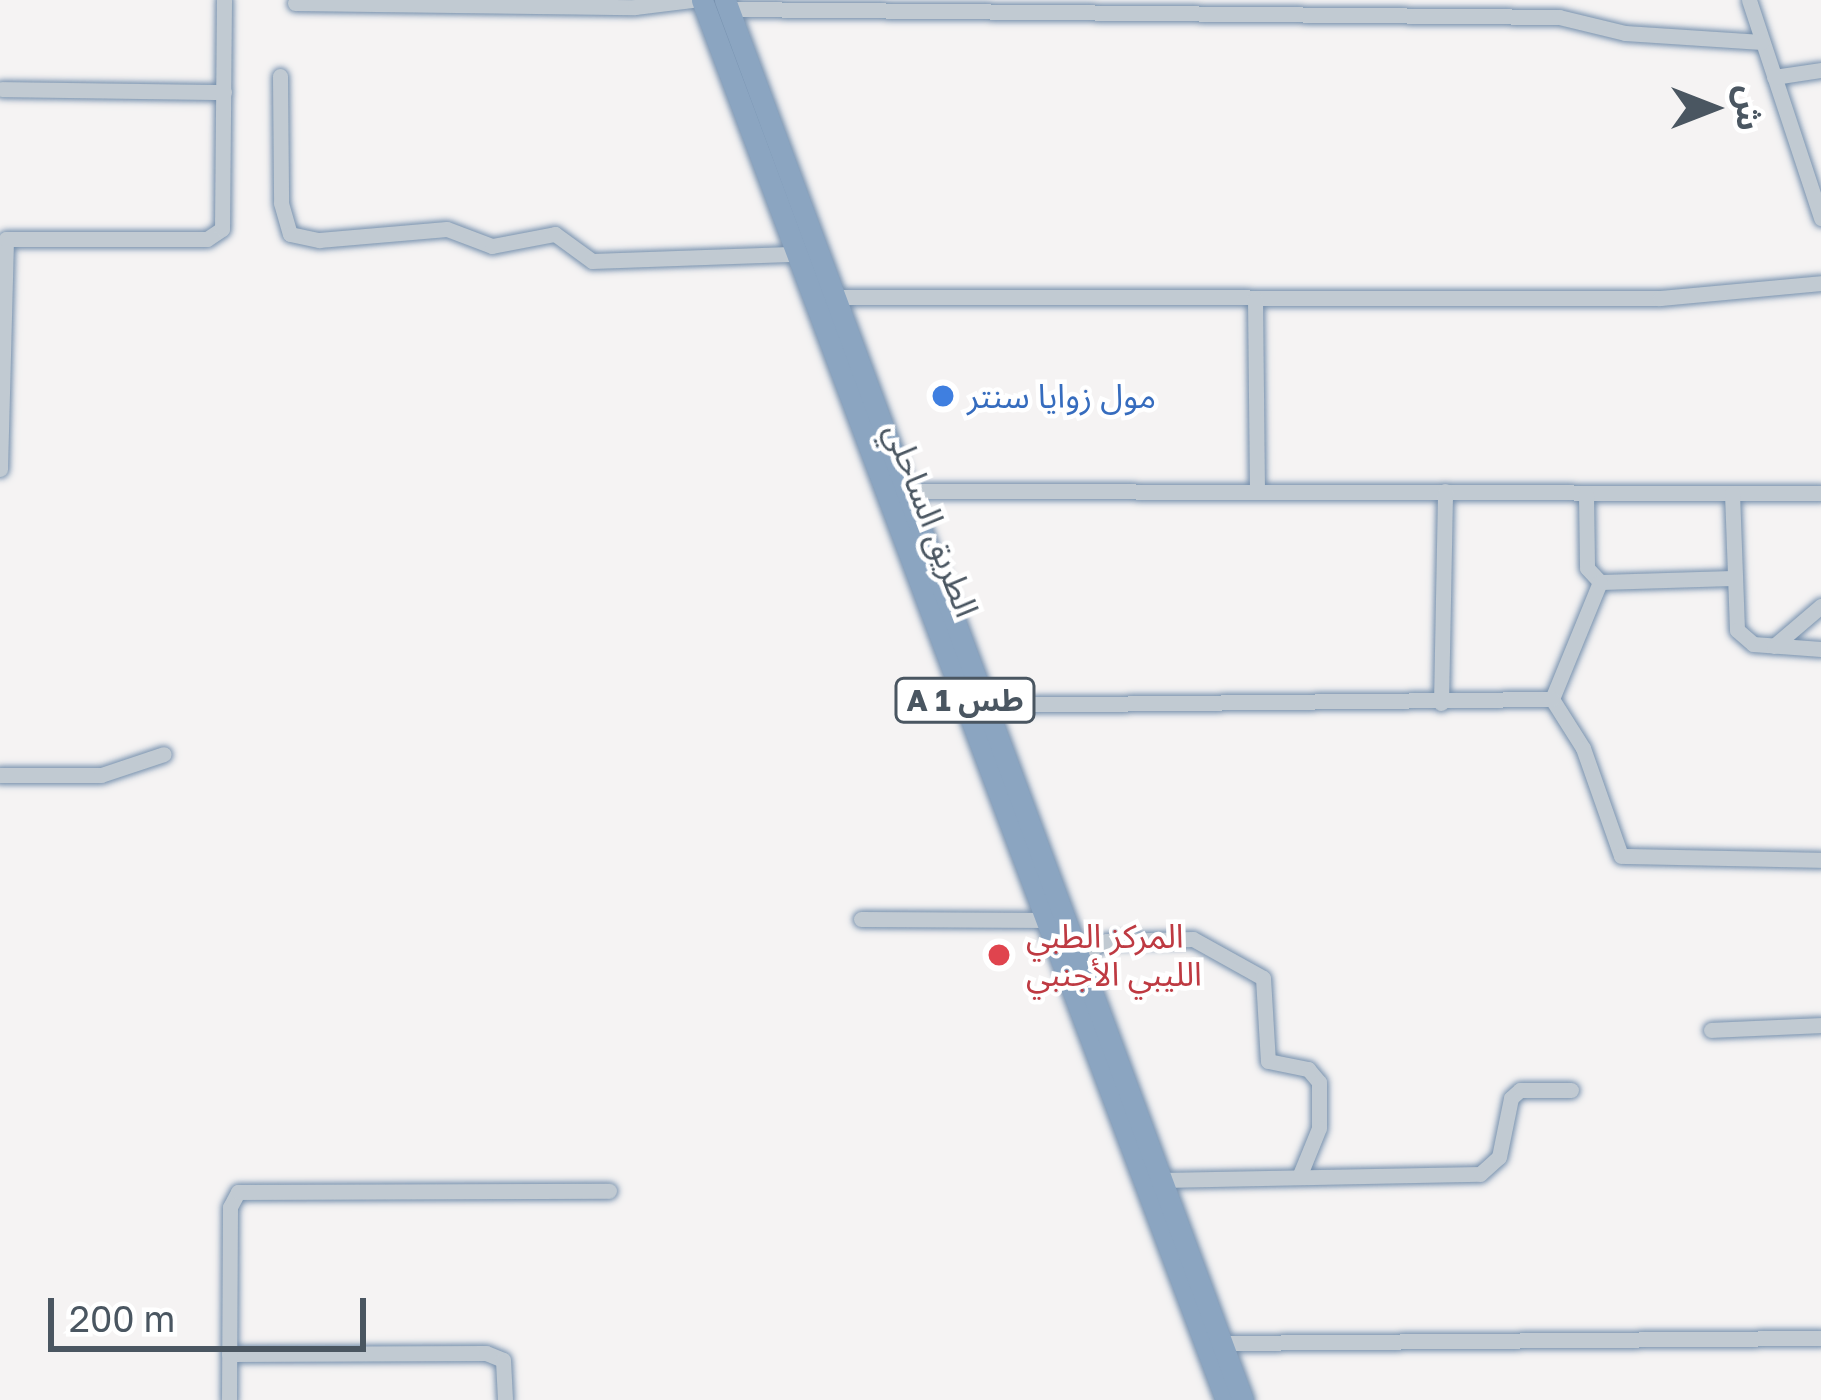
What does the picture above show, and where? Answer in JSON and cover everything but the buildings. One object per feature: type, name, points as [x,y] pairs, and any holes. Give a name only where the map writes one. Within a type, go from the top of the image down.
[{"type":"highway","name":"الطريق الساحلي","points":[[702,0],[1226,1400]]},
{"type":"highway","name":"الطريق الساحلي","points":[[727,4],[911,491],[1243,1400]]},
{"type":"street","points":[[0,469],[5,238],[216,236],[226,205],[224,0]]},
{"type":"street","points":[[295,3],[635,7],[692,0]]},
{"type":"street","points":[[1749,0],[1821,218]]},
{"type":"street","points":[[727,4],[1559,17],[1625,33],[1762,41]]},
{"type":"street","points":[[1774,77],[1821,70]]},
{"type":"street","points":[[280,76],[280,203],[290,235],[319,240],[447,229],[492,246],[549,233],[592,261],[796,254]]},
{"type":"street","points":[[2,89],[224,92]]},
{"type":"street","points":[[835,297],[1660,298],[1821,283]]},
{"type":"street","points":[[1256,298],[1257,492]]},
{"type":"street","points":[[911,491],[1821,493]]},
{"type":"street","points":[[1441,703],[1445,491]]},
{"type":"street","points":[[1586,493],[1587,568],[1600,582],[1732,578]]},
{"type":"street","points":[[1732,493],[1737,630],[1743,639],[1821,649]]},
{"type":"street","points":[[1552,700],[1600,582]]},
{"type":"street","points":[[1774,646],[1821,606]]},
{"type":"street","points":[[987,705],[1552,700]]},
{"type":"street","points":[[1552,700],[1583,748],[1622,856],[1821,860]]},
{"type":"street","points":[[0,775],[101,775],[164,754]]},
{"type":"street","points":[[861,919],[1048,920]]},
{"type":"street","points":[[1078,956],[1107,941],[1193,939],[1263,978],[1268,1061],[1308,1069],[1319,1082],[1319,1127],[1299,1177]]},
{"type":"street","points":[[1711,1030],[1821,1025]]},
{"type":"street","points":[[1161,1180],[1480,1174],[1498,1157],[1511,1098],[1520,1090],[1571,1090]]},
{"type":"street","points":[[229,1400],[230,1207],[238,1192],[609,1191]]},
{"type":"street","points":[[1221,1343],[1821,1338]]},
{"type":"street","points":[[229,1354],[486,1353],[503,1360],[505,1400]]},
{"type":"place","name":"مول زوايا سنتر","points":[[943,396]]},
{"type":"place","name":"المركز الطبي الليبي الأجنبي","points":[[999,955]]}]
